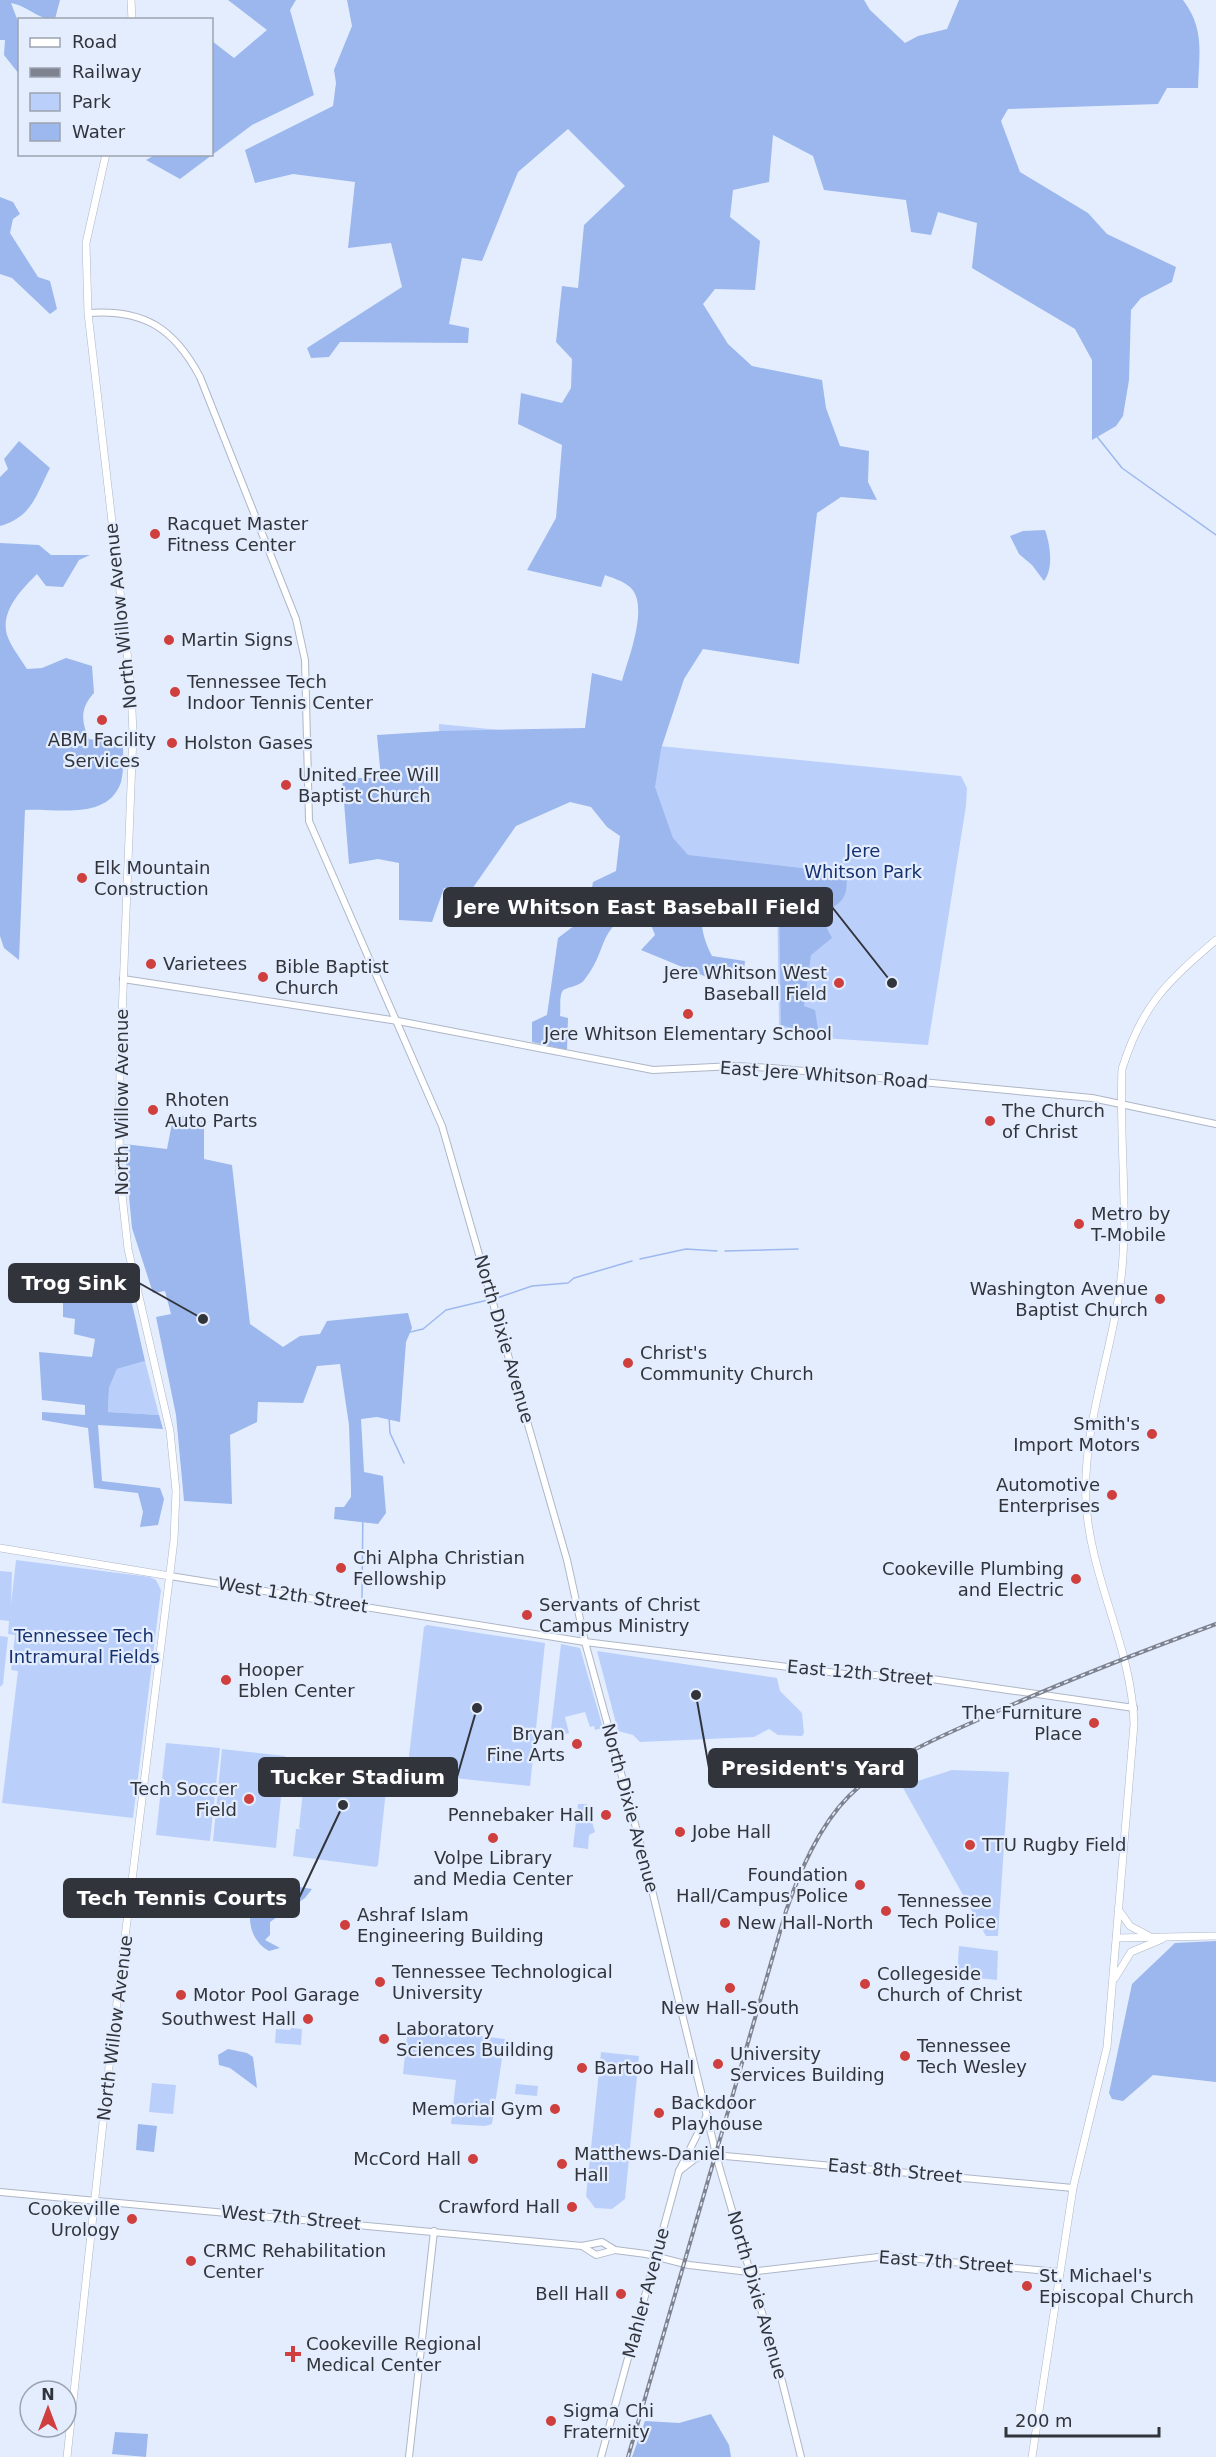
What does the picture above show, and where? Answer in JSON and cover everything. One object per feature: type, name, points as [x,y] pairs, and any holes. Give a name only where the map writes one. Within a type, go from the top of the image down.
[{"type":"main road","points":[[130,0],[132,18]]},
{"type":"main road","name":"North Willow Avenue","points":[[67,2457],[109,2067],[170,1576],[176,1491],[171,1431],[128,1249],[122,1203],[118,1138],[133,734],[131,687],[88,313],[86,243],[105,156]]},
{"type":"main road","points":[[1032,2457],[1073,2188],[1102,2073],[1114,1980],[1134,1708],[1130,1679],[1092,1544],[1086,1503],[1087,1460],[1095,1406],[1122,1269],[1120,1103],[1122,1069],[1131,1039],[1145,1011],[1176,974],[1216,940]]},
{"type":"main road","name":"West 12th Street","points":[[0,1548],[170,1576]]},
{"type":"main road","points":[[1119,1909],[1132,1928],[1151,1938]]},
{"type":"main road","points":[[1117,1938],[1216,1936]]},
{"type":"main road","points":[[1114,1980],[1131,1952],[1169,1937]]},
{"type":"street","name":"North Dixie Avenue","points":[[88,313],[117,312],[159,328],[182,345],[200,377],[302,637],[309,822],[442,1126],[567,1560],[585,1642],[638,1833],[717,2156],[782,2381],[801,2457]]},
{"type":"street","name":"East Jere Whitson Road","points":[[123,980],[398,1021],[653,1070],[734,1066],[772,1068],[1092,1098],[1216,1124]]},
{"type":"street","name":"West 12th Street","points":[[170,1576],[585,1642]]},
{"type":"street","name":"East 12th Street","points":[[585,1642],[853,1675],[904,1675],[1134,1708]]},
{"type":"street","name":"Mahler Avenue","points":[[601,2457],[679,2171],[707,2115]]},
{"type":"street","points":[[679,2171],[711,2150],[713,2139]]},
{"type":"street","name":"East 8th Street","points":[[717,2156],[908,2171],[1073,2188]]},
{"type":"street","points":[[696,2158],[717,2156]]},
{"type":"street","name":"West 7th Street","points":[[0,2192],[96,2199],[582,2246],[602,2242],[615,2250]]},
{"type":"street","points":[[409,2457],[434,2231]]},
{"type":"street","name":"West 7th Street","points":[[582,2246],[596,2255],[615,2250],[656,2256]]},
{"type":"street","name":"East 7th Street","points":[[656,2256],[689,2265],[749,2272],[862,2256],[887,2256],[1059,2272]]},
{"type":"green space","name":"Jere Whitson Park","points":[[439,724],[961,776],[967,788],[966,806],[928,1045],[823,1038],[779,1027],[777,894],[704,890],[622,836],[598,801],[567,795],[441,848]]},
{"type":"green space","points":[[145,1361],[159,1415],[108,1412],[109,1388],[117,1369]]},
{"type":"green space","name":"Tennessee Tech Intramural Fields","points":[[16,1560],[150,1577],[156,1580],[161,1590],[133,1818],[2,1803],[18,1671],[11,1670],[15,1635],[8,1634],[9,1621],[0,1620],[0,1571],[12,1572],[11,1605]]},
{"type":"green space","points":[[427,1625],[545,1643],[530,1786],[407,1773],[424,1627]]},
{"type":"green space","points":[[0,1636],[8,1637],[3,1684],[0,1687]]},
{"type":"green space","points":[[561,1644],[580,1648],[603,1728],[595,1730],[594,1726],[590,1727],[585,1712],[565,1717],[569,1733],[550,1738]]},
{"type":"green space","points":[[597,1651],[777,1678],[780,1691],[802,1713],[804,1733],[802,1736],[778,1735],[769,1729],[754,1737],[640,1742],[633,1735],[618,1731]]},
{"type":"green space","name":"Tech Soccer Field","points":[[166,1743],[220,1748],[210,1841],[156,1835]]},
{"type":"green space","name":"Tech Soccer Field","points":[[222,1749],[285,1756],[276,1848],[213,1841]]},
{"type":"green space","name":"TTU Rugby Field","points":[[952,1770],[1009,1772],[998,1936],[986,1936],[902,1786]]},
{"type":"green space","points":[[305,1772],[387,1781],[376,1867],[293,1856],[296,1829],[301,1829],[299,1828]]},
{"type":"green space","points":[[578,1804],[587,1804],[595,1832],[589,1835],[588,1849],[573,1847]]},
{"type":"green space","points":[[959,1946],[998,1951],[997,1980],[957,1976]]},
{"type":"green space","points":[[408,2027],[505,2039],[492,2124],[485,2126],[451,2124],[456,2080],[403,2074]]},
{"type":"green space","points":[[291,2028],[302,2029],[301,2045],[275,2043],[276,2029],[290,2030]]},
{"type":"green space","points":[[601,2052],[639,2056],[625,2199],[612,2209],[595,2208],[586,2196]]},
{"type":"green space","points":[[152,2083],[176,2085],[173,2114],[149,2112]]},
{"type":"green space","points":[[516,2084],[538,2086],[537,2096],[515,2094]]},
{"type":"shaded area","points":[[0,0],[60,0],[55,18],[43,17],[11,3],[18,21],[18,73],[4,55],[5,40],[0,40]]},
{"type":"shaded area","points":[[228,0],[296,0],[290,10],[314,95],[252,125],[213,154],[213,42],[234,58],[267,30]]},
{"type":"shaded area","points":[[347,0],[864,0],[870,10],[905,43],[918,36],[947,29],[959,0],[1183,0],[1195,21],[1199,42],[1198,88],[1167,88],[1158,104],[1008,109],[1001,121],[1020,172],[1088,213],[1107,234],[1176,267],[1172,282],[1141,298],[1131,310],[1129,380],[1123,416],[1116,426],[1092,440],[1092,360],[1075,329],[972,268],[977,223],[938,212],[931,235],[911,232],[906,200],[824,190],[813,156],[773,135],[769,182],[733,190],[730,217],[760,241],[755,290],[715,289],[703,304],[728,344],[752,366],[822,380],[826,408],[840,446],[869,451],[868,482],[877,500],[841,497],[817,513],[799,664],[703,649],[684,679],[661,749],[655,787],[673,838],[688,855],[846,873],[846,889],[842,900],[820,915],[832,938],[811,955],[804,1006],[815,1010],[819,1036],[781,1025],[779,903],[749,891],[709,892],[702,916],[705,940],[712,956],[745,961],[743,980],[709,978],[641,950],[655,935],[649,920],[638,913],[616,924],[605,939],[598,958],[585,979],[562,992],[560,1016],[568,1018],[567,1050],[532,1042],[532,1022],[547,1015],[558,938],[587,916],[593,882],[616,871],[620,836],[607,827],[591,807],[570,802],[516,826],[470,892],[444,888],[432,922],[399,920],[399,863],[378,859],[349,864],[342,778],[381,778],[377,735],[441,731],[585,728],[592,673],[622,681],[636,632],[638,606],[636,595],[630,587],[605,575],[601,587],[527,570],[556,518],[562,445],[518,424],[521,393],[562,403],[571,388],[572,359],[556,342],[562,286],[578,288],[584,225],[625,186],[568,129],[518,172],[482,261],[462,258],[449,324],[469,328],[468,343],[340,342],[329,357],[311,358],[307,348],[402,287],[391,243],[348,248],[355,182],[293,174],[255,183],[245,150],[333,106],[336,83],[334,70],[352,26]]},
{"type":"shaded area","points":[[153,156],[211,156],[180,179],[146,160]]},
{"type":"shaded area","points":[[0,197],[13,202],[20,214],[13,219],[10,233],[38,277],[50,281],[57,309],[50,314],[12,278],[0,274]]},
{"type":"shaded area","points":[[19,441],[50,468],[32,504],[26,511],[11,522],[0,526],[0,477],[8,469],[4,459]]},
{"type":"shaded area","points":[[0,543],[39,545],[51,555],[90,555],[79,560],[63,587],[46,586],[37,574],[9,609],[7,635],[27,669],[42,668],[66,658],[92,666],[94,693],[86,704],[83,715],[86,732],[89,739],[123,745],[121,782],[105,803],[80,810],[25,810],[19,960],[4,948],[0,936]]},
{"type":"shaded area","points":[[187,1115],[204,1117],[204,1159],[232,1165],[250,1324],[283,1347],[300,1336],[320,1334],[327,1321],[408,1313],[412,1328],[406,1342],[400,1422],[377,1417],[361,1419],[364,1472],[383,1476],[386,1513],[378,1524],[334,1519],[335,1507],[344,1507],[351,1497],[349,1425],[340,1364],[317,1366],[303,1403],[258,1402],[257,1422],[230,1435],[232,1504],[184,1501],[176,1415],[156,1317],[171,1314],[165,1291],[153,1293],[132,1228],[124,1144],[167,1149],[173,1118]]},
{"type":"shaded area","points":[[62,1270],[75,1275],[121,1276],[128,1286],[145,1361],[117,1369],[109,1388],[108,1412],[159,1415],[163,1429],[98,1425],[102,1481],[160,1488],[164,1499],[158,1525],[140,1527],[143,1512],[138,1493],[94,1488],[88,1428],[42,1420],[42,1412],[85,1415],[85,1405],[42,1400],[39,1352],[92,1357],[95,1339],[74,1334],[75,1319],[63,1317],[63,1298],[56,1290]]},
{"type":"shaded area","points":[[1216,1941],[1216,2082],[1153,2075],[1123,2101],[1112,2099],[1109,2093],[1132,1984],[1175,1943]]},
{"type":"shaded area","points":[[711,2414],[729,2445],[731,2457],[632,2457],[645,2421],[679,2423]]},
{"type":"water","points":[[1045,530],[1050,549],[1050,563],[1044,581],[1032,565],[1019,554],[1010,536],[1023,531]]},
{"type":"water","points":[[275,1883],[312,1889],[305,1898],[270,1922],[270,1935],[265,1940],[280,1948],[269,1951],[254,1935],[250,1914],[261,1895]]},
{"type":"water","points":[[228,2049],[247,2053],[253,2057],[257,2088],[230,2068],[219,2065],[218,2055]]},
{"type":"water","points":[[138,2124],[157,2126],[154,2152],[136,2150]]},
{"type":"water","points":[[115,2432],[148,2434],[146,2457],[112,2454]]},
{"type":"waterway","points":[[667,0],[663,5],[668,13],[661,22],[661,30],[676,42],[683,68],[708,104],[702,117],[707,124],[719,128],[732,118],[763,109],[794,113],[809,118],[836,136],[890,129],[903,133],[929,149],[997,206],[1046,221],[1061,230],[1083,257],[1099,288],[1101,302],[1093,317],[1118,336],[1125,352],[1123,368],[1113,399],[1112,427],[1095,434],[1122,468],[1216,535]]},
{"type":"waterway","points":[[707,124],[713,134],[712,153],[687,267],[676,301],[678,315],[670,347],[670,361],[685,403],[684,416],[663,493],[656,505],[653,533],[617,567],[626,580],[635,585],[640,603],[660,630],[663,641],[641,685],[639,704],[626,743],[622,776],[607,802],[659,889],[694,891],[700,886],[718,885]]},
{"type":"waterway","points":[[0,759],[19,773]]},
{"type":"waterway","points":[[640,1259],[686,1249],[717,1251]]},
{"type":"waterway","points":[[725,1251],[798,1249]]},
{"type":"waterway","points":[[497,1298],[532,1286],[568,1283],[574,1278],[632,1261]]},
{"type":"waterway","points":[[288,1356],[309,1343],[347,1338],[372,1341],[423,1329],[446,1310],[488,1300]]},
{"type":"waterway","points":[[266,1392],[288,1384],[324,1358],[349,1353],[352,1372],[349,1386],[355,1414],[380,1412],[389,1416],[390,1433],[404,1463]]},
{"type":"waterway","points":[[206,1487],[213,1469],[214,1454],[221,1442],[223,1400],[230,1384]]},
{"type":"waterway","points":[[355,1414],[355,1454],[363,1502],[362,1598]]},
{"type":"railway","points":[[628,2457],[786,1911],[804,1865],[828,1821],[849,1796],[865,1782],[916,1749],[1047,1690],[1216,1624]]},
{"type":"place","name":"Racquet Master Fitness Center","points":[[155,534]]},
{"type":"place","name":"Martin Signs","points":[[169,640]]},
{"type":"place","name":"Tennessee Tech Indoor Tennis Center","points":[[175,692]]},
{"type":"place","name":"ABM Facility Services","points":[[102,720]]},
{"type":"place","name":"Holston Gases","points":[[172,743]]},
{"type":"place","name":"United Free Will Baptist Church","points":[[286,785]]},
{"type":"place","name":"Elk Mountain Construction","points":[[82,878]]},
{"type":"place","name":"Varietees","points":[[151,964]]},
{"type":"place","name":"Bible Baptist Church","points":[[263,977]]},
{"type":"place","name":"Jere Whitson West Baseball Field","points":[[839,983]]},
{"type":"place","name":"Jere Whitson East Baseball Field","points":[[892,983]]},
{"type":"place","name":"Jere Whitson Elementary School","points":[[688,1014]]},
{"type":"place","name":"Rhoten Auto Parts","points":[[153,1110]]},
{"type":"place","name":"The Church of Christ","points":[[990,1121]]},
{"type":"place","name":"Metro by T-Mobile","points":[[1079,1224]]},
{"type":"place","name":"Washington Avenue Baptist Church","points":[[1160,1299]]},
{"type":"place","name":"Trog Sink","points":[[203,1319]]},
{"type":"place","name":"Christ's Community Church","points":[[628,1363]]},
{"type":"place","name":"Smith's Import Motors","points":[[1152,1434]]},
{"type":"place","name":"Automotive Enterprises","points":[[1112,1495]]},
{"type":"place","name":"Chi Alpha Christian Fellowship","points":[[341,1568]]},
{"type":"place","name":"Cookeville Plumbing and Electric","points":[[1076,1579]]},
{"type":"place","name":"Servants of Christ Campus Ministry","points":[[527,1615]]},
{"type":"place","name":"Hooper Eblen Center","points":[[226,1680]]},
{"type":"place","name":"President's Yard","points":[[696,1695]]},
{"type":"place","name":"Tucker Stadium","points":[[477,1708]]},
{"type":"place","name":"The Furniture Place","points":[[1094,1723]]},
{"type":"place","name":"Bryan Fine Arts","points":[[577,1744]]},
{"type":"place","name":"Tech Soccer Field","points":[[249,1799]]},
{"type":"place","name":"Tech Tennis Courts","points":[[343,1805]]},
{"type":"place","name":"Pennebaker Hall","points":[[606,1815]]},
{"type":"place","name":"Jobe Hall","points":[[680,1832]]},
{"type":"place","name":"Volpe Library and Media Center","points":[[493,1838]]},
{"type":"place","name":"TTU Rugby Field","points":[[970,1845]]},
{"type":"place","name":"Foundation Hall/Campus Police","points":[[860,1885]]},
{"type":"place","name":"Tennessee Tech Police","points":[[886,1911]]},
{"type":"place","name":"New Hall-North","points":[[725,1923]]},
{"type":"place","name":"Ashraf Islam Engineering Building","points":[[345,1925]]},
{"type":"place","name":"Tennessee Technological University","points":[[380,1982]]},
{"type":"place","name":"Collegeside Church of Christ","points":[[865,1984]]},
{"type":"place","name":"New Hall-South","points":[[730,1988]]},
{"type":"place","name":"Motor Pool Garage","points":[[181,1995]]},
{"type":"place","name":"Southwest Hall","points":[[308,2019]]},
{"type":"place","name":"Laboratory Sciences Building","points":[[384,2039]]},
{"type":"place","name":"Tennessee Tech Wesley","points":[[905,2056]]},
{"type":"place","name":"University Services Building","points":[[718,2064]]},
{"type":"place","name":"Bartoo Hall","points":[[582,2068]]},
{"type":"place","name":"Memorial Gym","points":[[555,2109]]},
{"type":"place","name":"Backdoor Playhouse","points":[[659,2113]]},
{"type":"place","name":"McCord Hall","points":[[473,2159]]},
{"type":"place","name":"Matthews-Daniel Hall","points":[[562,2164]]},
{"type":"place","name":"Crawford Hall","points":[[572,2207]]},
{"type":"place","name":"Cookeville Urology","points":[[132,2219]]},
{"type":"place","name":"CRMC Rehabilitation Center","points":[[191,2261]]},
{"type":"place","name":"St. Michael's Episcopal Church","points":[[1027,2286]]},
{"type":"place","name":"Bell Hall","points":[[621,2294]]},
{"type":"place","name":"Cookeville Regional Medical Center","points":[[293,2354]]},
{"type":"place","name":"Sigma Chi Fraternity","points":[[551,2421]]}]
